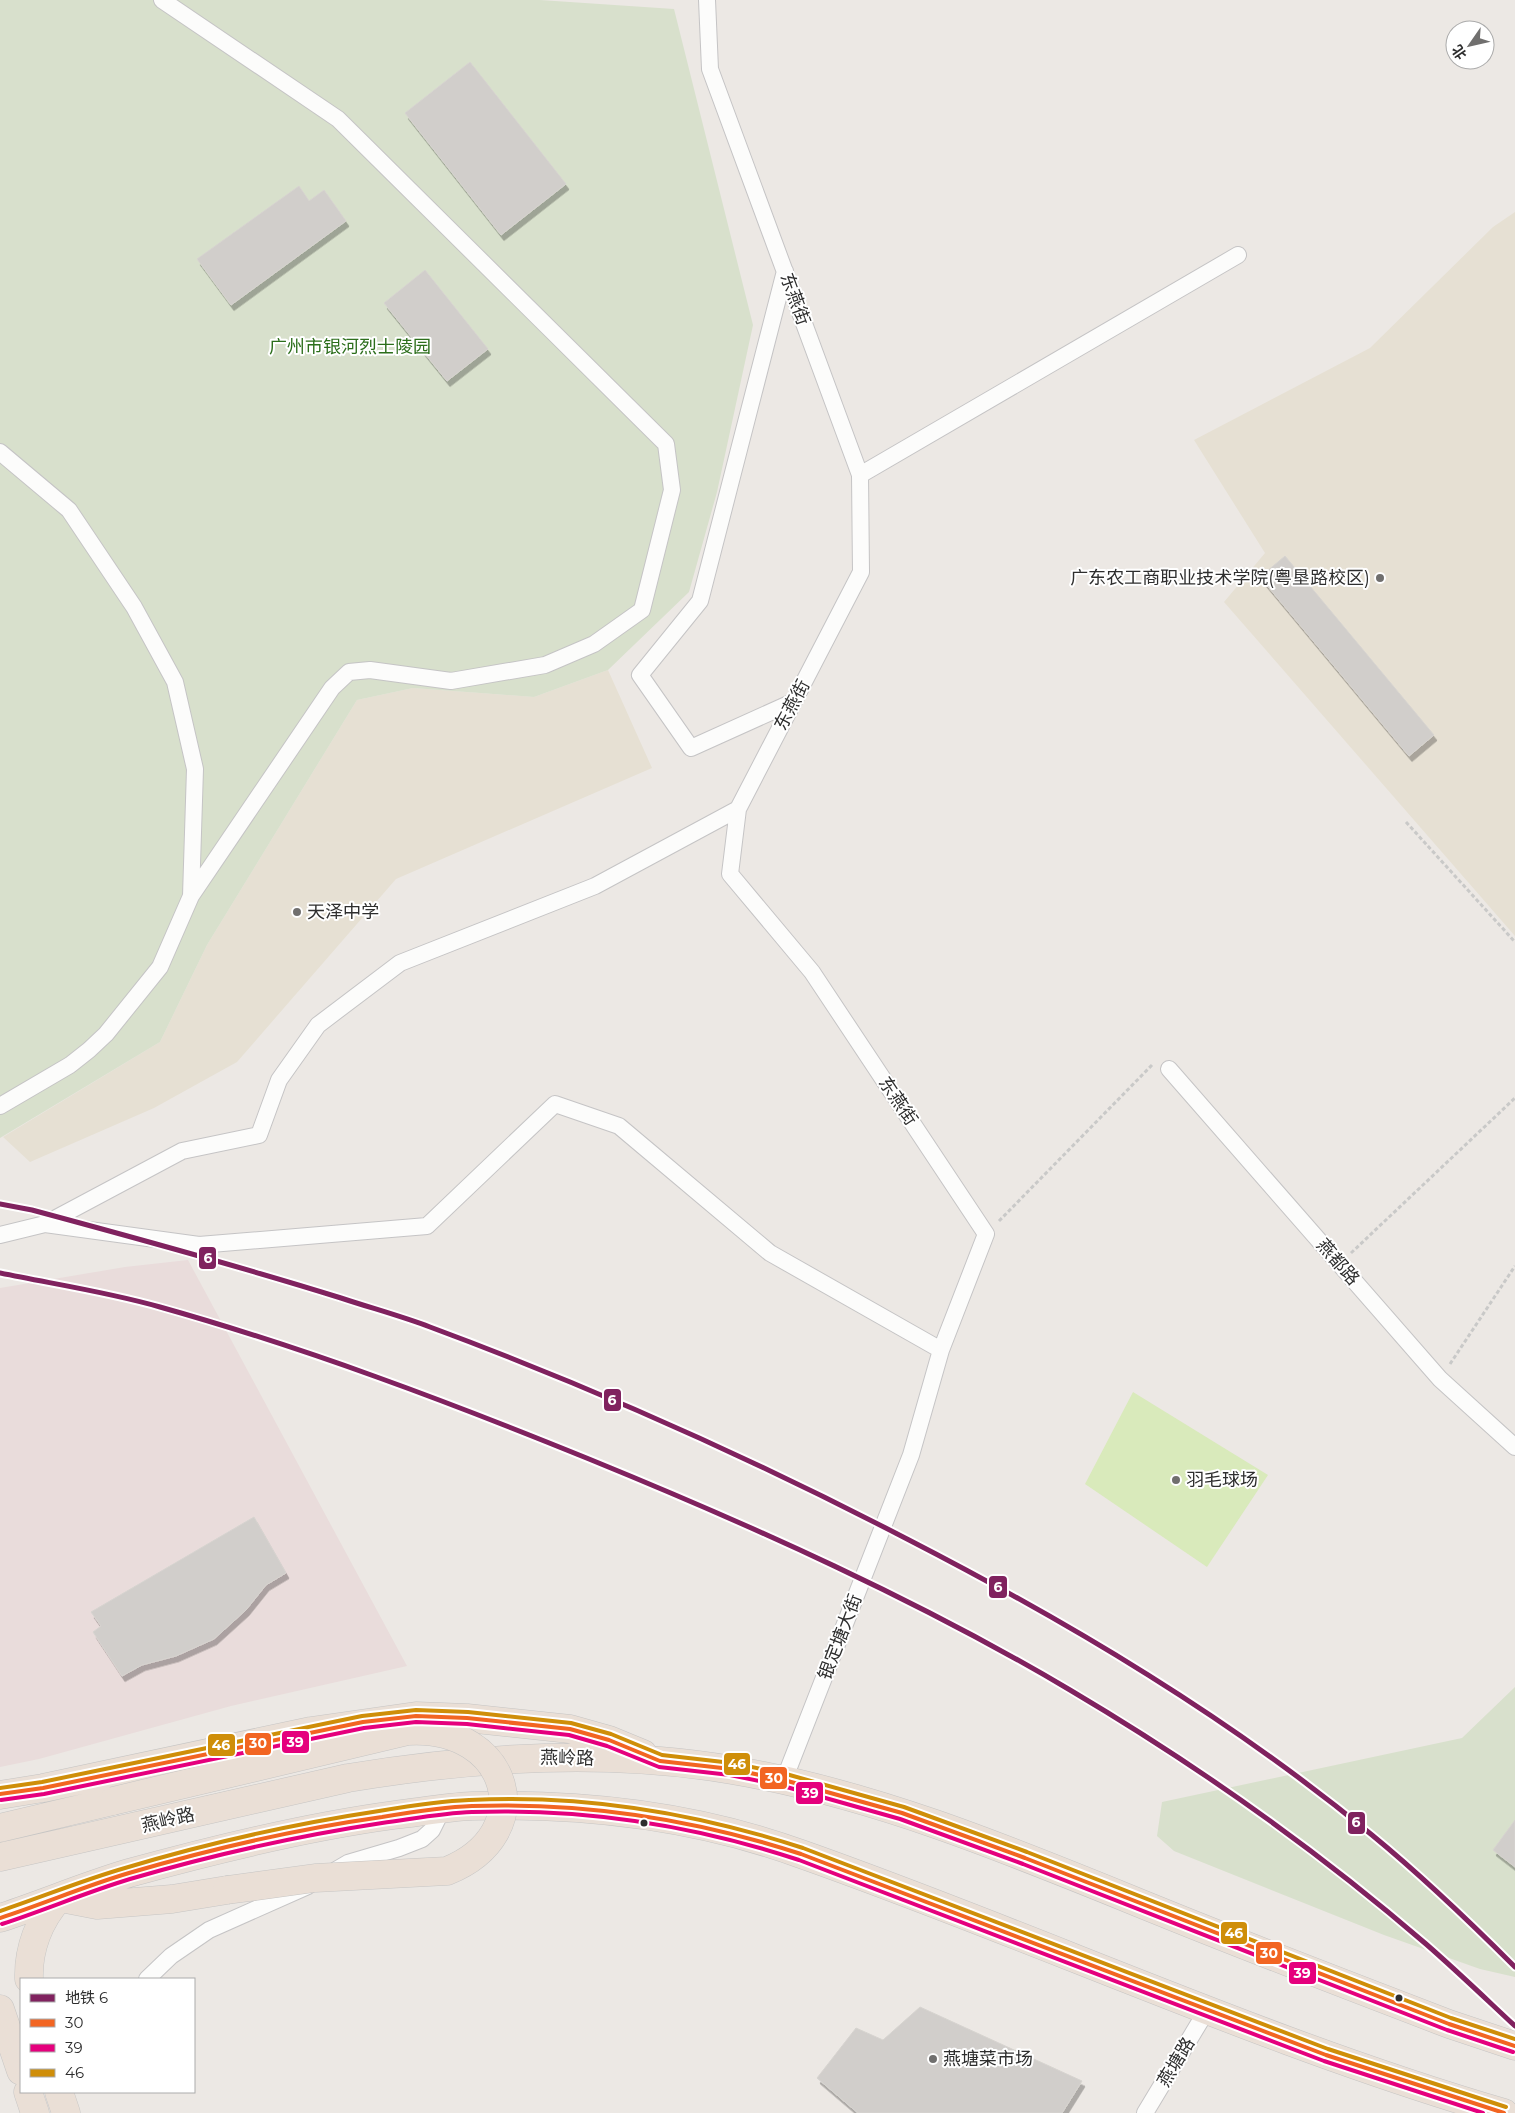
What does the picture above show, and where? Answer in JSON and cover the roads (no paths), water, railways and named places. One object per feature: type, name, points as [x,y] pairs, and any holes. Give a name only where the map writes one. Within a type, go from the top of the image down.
[{"type":"highway","points":[[0,1795],[43,1788],[311,1731],[416,1716],[467,1718],[570,1729],[609,1740],[660,1761]]},
{"type":"highway","points":[[0,1828],[408,1731],[430,1730],[461,1739],[484,1754],[494,1767],[503,1800],[500,1820],[493,1836],[482,1852],[465,1864],[447,1871],[332,1877],[172,1899],[97,1905],[60,1898]]},
{"type":"highway","name":"燕岭路","points":[[0,1857],[348,1778],[396,1770],[527,1758],[660,1761],[731,1770],[784,1780],[902,1813],[1083,1880],[1449,2024],[1515,2046]]},
{"type":"highway","points":[[0,1918],[126,1874],[297,1831],[358,1820],[471,1806],[587,1809],[674,1819],[771,1843],[1207,2010],[1409,2084],[1504,2113]]},
{"type":"highway","points":[[29,1978],[33,1945],[40,1923],[60,1898]]},
{"type":"highway","points":[[0,2009],[20,2068]]},
{"type":"highway","points":[[28,2093],[35,2113]]},
{"type":"highway","points":[[58,2093],[66,2113]]},
{"type":"street","points":[[0,1106],[70,1065],[106,1034],[160,967],[191,896],[332,688],[349,672],[370,670],[451,681],[545,665],[594,644],[642,610],[672,490],[666,444],[338,119],[162,0]]},
{"type":"street","name":"东燕街","points":[[707,0],[710,69],[860,476],[861,572],[738,809],[730,874],[812,972],[986,1234],[941,1350]]},
{"type":"street","points":[[860,476],[1238,255]]},
{"type":"street","points":[[785,270],[700,601],[640,675],[692,748],[793,702]]},
{"type":"street","points":[[0,452],[69,510],[134,607],[175,682],[195,769],[191,896]]},
{"type":"street","points":[[0,1236],[45,1224],[182,1151],[259,1135],[280,1080],[318,1025],[400,963],[595,886],[738,809]]},
{"type":"street","name":"燕都路","points":[[1169,1069],[1440,1379],[1515,1447]]},
{"type":"street","points":[[45,1224],[199,1245],[427,1226],[555,1104],[619,1126],[770,1253],[941,1350]]},
{"type":"street","name":"银定塘大街","points":[[784,1780],[911,1455],[941,1350]]},
{"type":"street","points":[[148,1978],[171,1956],[209,1930],[254,1908],[301,1890],[348,1863],[399,1848],[422,1838],[432,1830],[442,1810]]},
{"type":"street","name":"燕塘路","points":[[1145,2113],[1207,2010]]},
{"type":"metro line","name":"6","points":[[0,1204],[32,1210],[187,1252],[419,1323],[552,1374],[732,1453],[851,1510],[970,1572],[1090,1639],[1206,1712],[1263,1751],[1318,1792],[1409,1866],[1515,1967]]},
{"type":"metro line","name":"6","points":[[0,1273],[160,1307],[269,1340],[377,1377],[651,1484],[773,1538],[894,1595],[954,1625],[1070,1690],[1117,1718],[1254,1809],[1384,1909],[1438,1954],[1515,2026]]},
{"type":"place","name":"广东农工商职业技术学院(粤垦路校区)","points":[[1380,578]]},
{"type":"place","name":"天泽中学","points":[[297,912]]},
{"type":"place","name":"羽毛球场","points":[[1176,1480]]},
{"type":"place","name":"燕塘菜市场","points":[[933,2059]]},
{"type":"park label","name":"广州市银河烈士陵园","points":[[350,347]]}]
